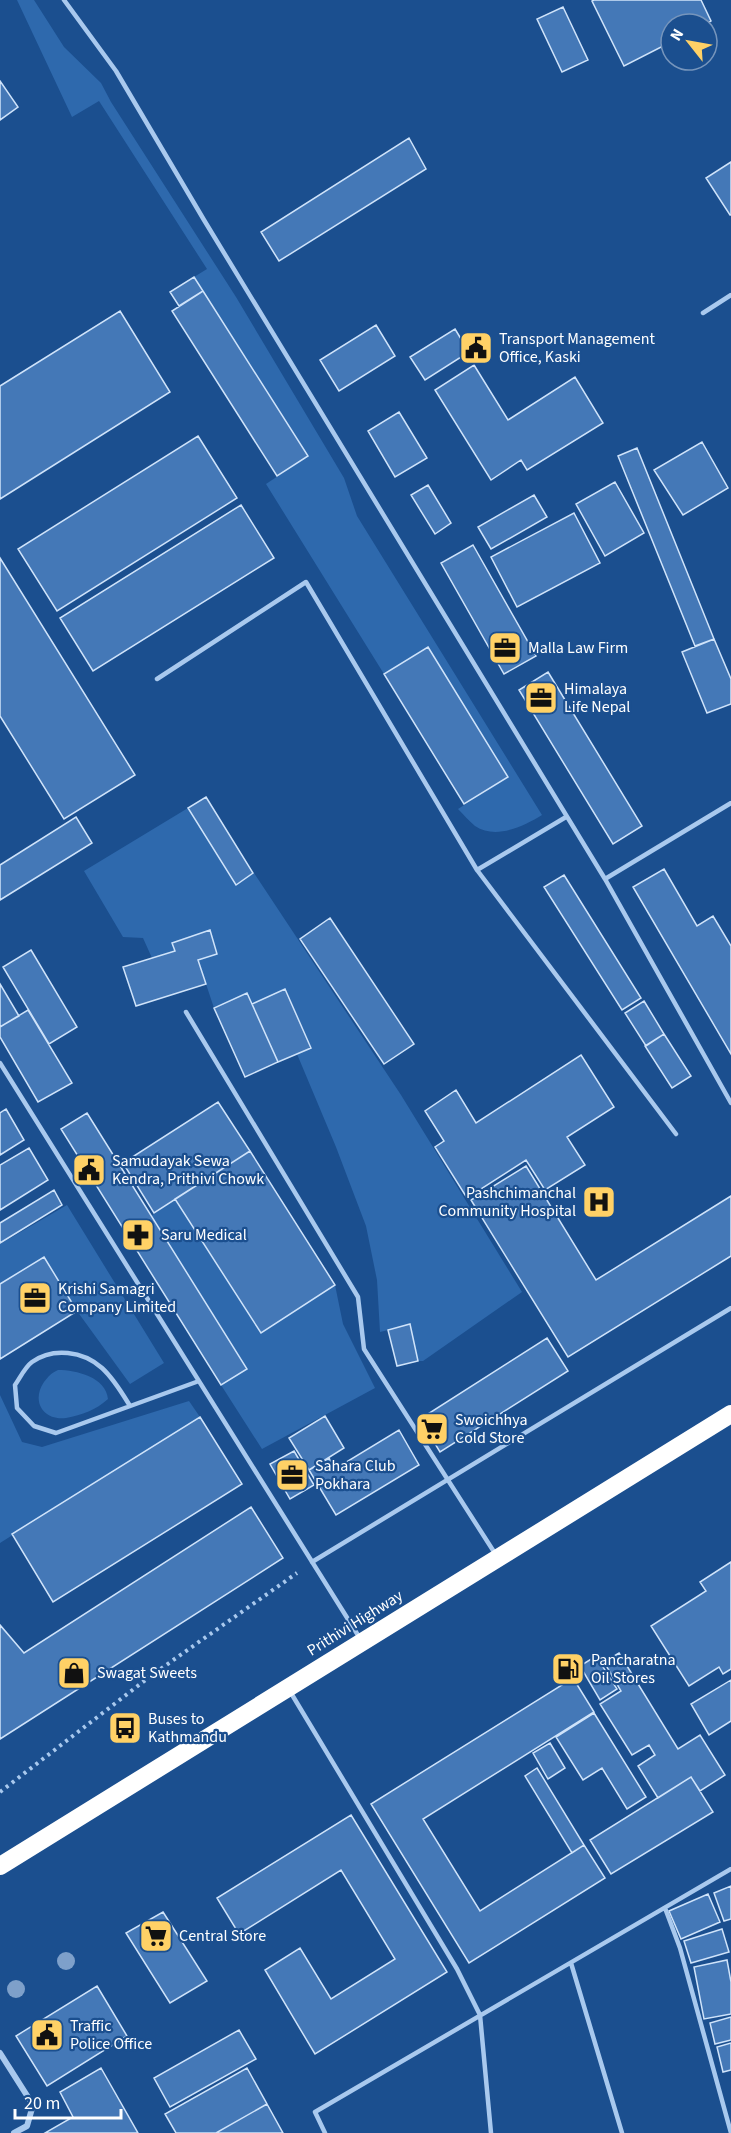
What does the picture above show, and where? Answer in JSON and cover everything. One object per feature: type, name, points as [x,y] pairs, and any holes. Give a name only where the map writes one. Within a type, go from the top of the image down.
[{"type":"highway","name":"Prithivi Highway","points":[[0,1866],[731,1414]]},
{"type":"street","points":[[0,2053],[33,2105],[27,2126],[14,2133]]},
{"type":"lane","points":[[64,0],[116,71],[204,220],[605,879],[731,1103]]},
{"type":"lane","points":[[702,312],[731,295]]},
{"type":"lane","points":[[157,679],[306,582],[477,870],[676,1134]]},
{"type":"lane","points":[[605,879],[731,803]]},
{"type":"lane","points":[[477,870],[566,817]]},
{"type":"lane","points":[[186,1012],[358,1297],[364,1349],[498,1558]]},
{"type":"lane","points":[[0,1063],[362,1642]]},
{"type":"lane","points":[[312,1562],[731,1308]]},
{"type":"lane","points":[[130,1406],[118,1385],[100,1366],[77,1354],[52,1352],[31,1363],[15,1385],[17,1408],[34,1426],[56,1433],[199,1381]]},
{"type":"lane","points":[[287,1688],[457,1969],[480,2015],[490,2133]]},
{"type":"lane","points":[[325,2133],[315,2112],[731,1869]]},
{"type":"lane","points":[[665,1908],[680,1948],[731,2133]]},
{"type":"lane","points":[[571,1963],[622,2133]]},
{"type":"path","points":[[0,1791],[152,1675],[312,1562]]},
{"type":"shaded area","points":[[17,0],[34,0],[64,47],[101,83],[236,297],[344,478],[357,516],[542,815],[510,830],[492,832],[475,826],[458,809],[508,777],[428,647],[384,674],[266,484],[308,456],[194,277],[207,269],[99,101],[72,117]]},
{"type":"shaded area","points":[[188,808],[237,884],[254,873],[401,1095],[522,1292],[423,1361],[418,1361],[409,1325],[380,1332],[377,1280],[366,1226],[297,1054],[311,1047],[286,990],[252,1004],[247,993],[214,1008],[198,960],[217,954],[210,930],[173,943],[175,951],[152,958],[143,938],[123,937],[84,871]]},
{"type":"shaded area","points":[[175,1199],[261,1333],[335,1285],[343,1324],[375,1388],[262,1449],[221,1385],[247,1368],[151,1216]]},
{"type":"shaded area","points":[[67,1205],[164,1363],[130,1384],[77,1311],[44,1257],[0,1284],[0,1244]]},
{"type":"shaded area","points":[[58,1370],[81,1373],[96,1380],[106,1391],[108,1399],[94,1409],[78,1415],[66,1418],[51,1416],[39,1403],[40,1389],[44,1382]]},
{"type":"shaded area","points":[[0,1395],[22,1442],[42,1447],[189,1401],[200,1417],[0,1543]]},
{"type":"building","points":[[701,0],[707,12],[659,12],[659,48],[624,66],[592,1]]},
{"type":"building","points":[[563,7],[588,60],[562,72],[537,19]]},
{"type":"building","points":[[0,81],[18,107],[0,120]]},
{"type":"building","points":[[409,138],[426,169],[279,261],[261,232]]},
{"type":"building","points":[[731,162],[731,215],[730,215],[706,178]]},
{"type":"building","points":[[194,277],[203,291],[179,306],[170,292]]},
{"type":"building","points":[[203,291],[308,456],[277,476],[172,311]]},
{"type":"building","points":[[120,311],[170,392],[0,499],[0,386]]},
{"type":"building","points":[[376,325],[395,356],[339,391],[320,360]]},
{"type":"building","points":[[455,329],[469,352],[425,380],[410,357]]},
{"type":"building","points":[[474,365],[508,420],[575,377],[603,423],[527,470],[521,460],[491,480],[435,390]]},
{"type":"building","points":[[399,412],[427,458],[395,477],[368,431]]},
{"type":"building","points":[[198,436],[237,498],[57,611],[18,549]]},
{"type":"building","points":[[702,442],[728,488],[683,515],[654,470]]},
{"type":"building","points":[[637,448],[714,639],[695,646],[618,456]]},
{"type":"building","points":[[615,482],[644,533],[605,556],[576,504]]},
{"type":"building","points":[[428,485],[451,523],[435,534],[411,495]]},
{"type":"building","points":[[534,495],[547,517],[491,549],[478,527]]},
{"type":"building","points":[[241,505],[274,558],[93,671],[60,618]]},
{"type":"building","points":[[574,513],[600,563],[517,607],[491,557]]},
{"type":"building","points":[[473,545],[536,656],[504,674],[441,563]]},
{"type":"building","points":[[0,558],[135,775],[64,819],[0,716]]},
{"type":"building","points":[[714,639],[731,679],[731,704],[707,713],[682,652]]},
{"type":"building","points":[[428,647],[508,777],[464,804],[384,674]]},
{"type":"building","points":[[548,672],[642,826],[613,844],[519,690]]},
{"type":"building","points":[[206,797],[253,873],[236,885],[188,808]]},
{"type":"building","points":[[76,817],[92,843],[0,900],[0,865]]},
{"type":"building","points":[[664,869],[697,926],[713,916],[731,946],[731,1054],[633,887]]},
{"type":"building","points":[[564,875],[641,998],[622,1010],[544,887]]},
{"type":"building","points":[[330,918],[414,1044],[384,1064],[300,939]]},
{"type":"building","points":[[210,930],[217,954],[198,960],[206,984],[136,1006],[123,967],[175,951],[172,943]]},
{"type":"building","points":[[31,950],[77,1027],[49,1044],[3,967]]},
{"type":"building","points":[[0,984],[19,1016],[0,1027]]},
{"type":"building","points":[[285,989],[311,1048],[278,1062],[252,1004]]},
{"type":"building","points":[[247,993],[278,1062],[245,1077],[214,1008]]},
{"type":"building","points":[[644,1001],[664,1034],[646,1046],[625,1013]]},
{"type":"building","points":[[28,1010],[72,1083],[38,1102],[0,1037],[0,1027]]},
{"type":"building","points":[[664,1034],[691,1076],[672,1088],[645,1046]]},
{"type":"building","points":[[581,1055],[614,1107],[567,1137],[585,1165],[545,1190],[526,1160],[467,1198],[435,1147],[444,1141],[425,1111],[456,1090],[476,1123]]},
{"type":"building","points":[[218,1102],[250,1151],[154,1213],[123,1163]]},
{"type":"building","points":[[6,1109],[24,1140],[0,1155],[0,1113]]},
{"type":"building","points":[[87,1113],[247,1369],[221,1385],[61,1129]]},
{"type":"building","points":[[29,1148],[48,1180],[0,1210],[0,1165]]},
{"type":"building","points":[[250,1151],[335,1285],[261,1333],[175,1199]]},
{"type":"building","points":[[526,1166],[596,1280],[731,1196],[731,1256],[568,1357],[471,1200]]},
{"type":"building","points":[[54,1190],[62,1205],[0,1243],[0,1223]]},
{"type":"building","name":"Krishi Samagri Company Limited","points":[[44,1257],[77,1311],[0,1359],[0,1284]]},
{"type":"building","points":[[410,1324],[418,1361],[397,1366],[388,1330]]},
{"type":"building","points":[[547,1338],[568,1371],[440,1452],[420,1419]]},
{"type":"building","points":[[325,1416],[344,1448],[309,1470],[289,1438]]},
{"type":"building","points":[[200,1417],[242,1484],[53,1602],[12,1534]]},
{"type":"building","points":[[399,1430],[419,1465],[336,1515],[309,1470],[329,1458],[335,1469]]},
{"type":"building","name":"Sahara Club Pokhara","points":[[294,1451],[314,1485],[290,1499],[270,1464]]},
{"type":"building","points":[[251,1507],[283,1558],[0,1739],[0,1625],[24,1653]]},
{"type":"building","points":[[731,1562],[731,1669],[723,1674],[719,1667],[689,1686],[651,1626],[706,1591],[700,1582]]},
{"type":"building","points":[[619,1653],[678,1749],[700,1735],[725,1775],[700,1791],[691,1777],[658,1798],[638,1766],[655,1755],[649,1745],[632,1755],[600,1704],[621,1691],[604,1662]]},
{"type":"building","points":[[596,1656],[617,1689],[600,1700],[580,1666]]},
{"type":"building","points":[[573,1678],[594,1712],[423,1819],[480,1911],[584,1845],[605,1878],[469,1963],[371,1804]]},
{"type":"building","points":[[731,1680],[731,1721],[709,1735],[691,1704]]},
{"type":"building","points":[[594,1713],[646,1797],[627,1809],[602,1768],[583,1780],[556,1737]]},
{"type":"building","points":[[550,1743],[565,1768],[548,1779],[533,1753]]},
{"type":"building","points":[[537,1768],[584,1845],[572,1853],[525,1776]]},
{"type":"building","points":[[691,1777],[713,1812],[611,1874],[590,1840]]},
{"type":"building","points":[[351,1815],[447,1972],[315,2054],[265,1970],[300,1948],[331,1999],[395,1959],[341,1870],[239,1934],[217,1898]]},
{"type":"building","points":[[731,1886],[731,1919],[724,1921],[714,1893]]},
{"type":"building","points":[[708,1894],[720,1922],[681,1939],[669,1911]]},
{"type":"building","points":[[163,1912],[207,1981],[170,2003],[126,1933]]},
{"type":"building","points":[[722,1929],[729,1952],[691,1963],[684,1941]]},
{"type":"building","points":[[727,1960],[731,1982],[731,2014],[704,2019],[694,1967]]},
{"type":"building","points":[[97,1986],[127,2036],[47,2086],[16,2036]]},
{"type":"building","points":[[731,2017],[731,2040],[715,2044],[710,2023]]},
{"type":"building","points":[[239,2030],[256,2059],[170,2107],[154,2078]]},
{"type":"building","points":[[731,2043],[731,2070],[723,2072],[717,2047]]},
{"type":"building","points":[[101,2068],[138,2133],[45,2133],[73,2117],[60,2092]]},
{"type":"building","points":[[247,2068],[267,2104],[216,2133],[176,2133],[165,2114]]},
{"type":"building","points":[[267,2104],[283,2133],[216,2133]]},
{"type":"place","name":"Transport Management Office, Kaski","points":[[476,348]]},
{"type":"place","name":"Malla Law Firm","points":[[505,648]]},
{"type":"place","name":"Himalaya Life Nepal","points":[[541,698]]},
{"type":"place","name":"Samudayak Sewa Kendra, Prithivi Chowk","points":[[89,1170]]},
{"type":"place","name":"Pashchimanchal Community Hospital","points":[[599,1202]]},
{"type":"place","name":"Saru Medical","points":[[138,1235]]},
{"type":"place","name":"Krishi Samagri Company Limited","points":[[35,1298]]},
{"type":"place","name":"Swoichhya Cold Store","points":[[432,1429]]},
{"type":"place","name":"Sahara Club Pokhara","points":[[292,1475]]},
{"type":"place","name":"Pancharatna Oil Stores","points":[[568,1669]]},
{"type":"place","name":"Swagat Sweets","points":[[74,1673]]},
{"type":"place","name":"Buses to Kathmandu","points":[[125,1728]]},
{"type":"place","name":"Central Store","points":[[156,1936]]},
{"type":"place","name":"Traffic Police Office","points":[[47,2035]]}]
